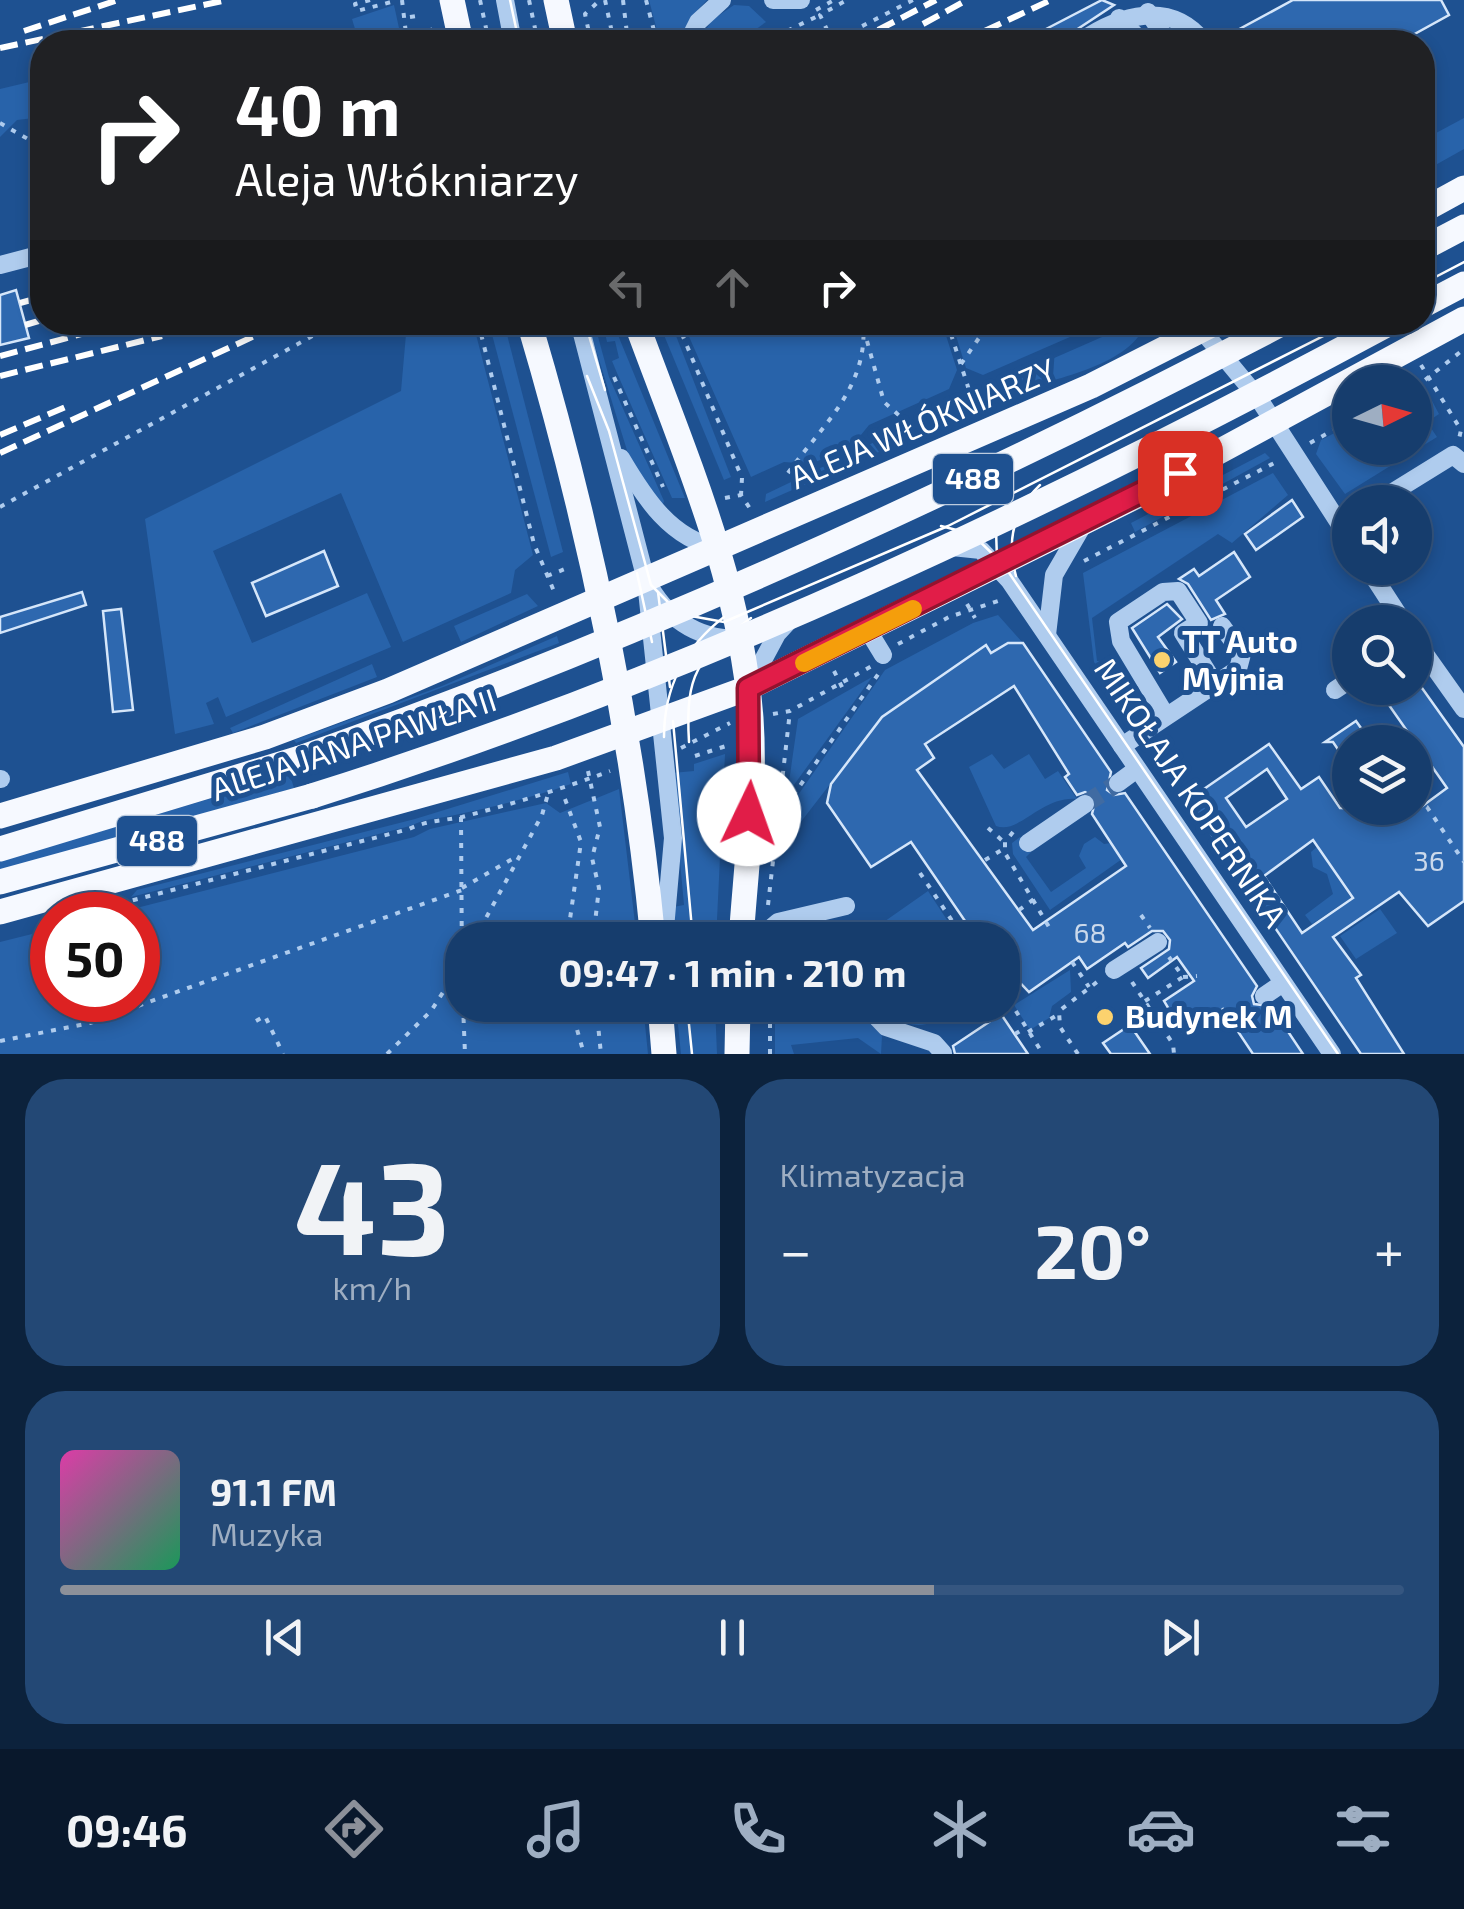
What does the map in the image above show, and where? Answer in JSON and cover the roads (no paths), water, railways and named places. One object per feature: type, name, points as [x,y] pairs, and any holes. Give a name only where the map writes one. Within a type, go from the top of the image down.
[{"type":"main road","points":[[452,0],[461,30]]},
{"type":"main road","points":[[556,0],[562,30]]},
{"type":"main road","points":[[1435,204],[1464,188]]},
{"type":"main road","points":[[1435,242],[1464,227]]},
{"type":"main road","points":[[1435,299],[1464,284]]},
{"type":"main road","points":[[1435,335],[1464,319]]},
{"type":"main road","points":[[533,335],[600,601],[627,735],[651,922]]},
{"type":"main road","points":[[641,335],[720,548],[740,638],[748,688],[751,782],[742,922]]},
{"type":"main road","name":"ALEJA WŁÓKNIARZY","points":[[0,816],[300,724],[600,601],[1090,386],[1186,335]]},
{"type":"main road","name":"ALEJA WŁÓKNIARZY","points":[[655,621],[938,496],[1259,335]]},
{"type":"main road","name":"ALEJA JANA PAWŁA II","points":[[0,882],[312,796],[431,758],[664,670],[1062,492],[1367,335]]},
{"type":"main road","points":[[0,912],[367,814],[627,735],[748,688],[1084,523],[1435,335]]},
{"type":"main road","name":"ALEJA JANA PAWŁA II","points":[[0,848],[300,758],[428,713],[655,621]]},
{"type":"main road","points":[[661,1022],[664,1054]]},
{"type":"main road","points":[[736,1054],[737,1022]]},
{"type":"street","points":[[504,0],[510,30]]},
{"type":"street","points":[[694,30],[722,0]]},
{"type":"street","points":[[773,0],[801,0]]},
{"type":"street","points":[[1148,12],[1160,30]]},
{"type":"street","points":[[1110,30],[1119,18],[1148,12],[1178,18],[1191,30]]},
{"type":"street","points":[[1119,18],[1130,30]]},
{"type":"street","points":[[0,265],[30,257]]},
{"type":"street","points":[[582,335],[646,580],[673,852],[666,922]]},
{"type":"street","points":[[1212,335],[1332,506]]},
{"type":"street","points":[[608,432],[657,511],[692,542],[720,548]]},
{"type":"street","points":[[1411,485],[1461,460]]},
{"type":"street","points":[[1047,636],[1054,576],[1084,523]]},
{"type":"street","points":[[646,580],[682,624],[714,637],[740,638],[954,547],[981,550],[998,566]]},
{"type":"street","name":"MIKOŁAJA KOPERNIKA","points":[[998,566],[1332,1054]]},
{"type":"street","points":[[1166,716],[1121,640],[1118,622],[1164,592],[1178,591],[1199,622],[1184,633],[1215,684]]},
{"type":"street","points":[[748,688],[777,634],[797,616]]},
{"type":"street","points":[[1122,746],[1238,669],[1242,654],[1222,626]]},
{"type":"street","points":[[868,632],[883,655]]},
{"type":"street","points":[[1432,664],[1464,709]]},
{"type":"street","points":[[1118,783],[1137,769]]},
{"type":"street","points":[[1028,843],[1081,807],[1056,806]]},
{"type":"street","points":[[793,922],[846,906]]},
{"type":"street","points":[[810,915],[811,922]]},
{"type":"street","points":[[1114,970],[1158,942]]},
{"type":"street","points":[[1256,997],[1283,982]]},
{"type":"street","points":[[881,1022],[934,1043],[942,1053]]},
{"type":"tunnel","points":[[1085,804],[1118,783]]},
{"type":"tram line","points":[[510,0],[516,30]]},
{"type":"tram line","points":[[1435,277],[1464,262]]},
{"type":"tram line","points":[[589,335],[605,390]]},
{"type":"tram line","points":[[587,376],[609,431],[651,585],[680,614],[724,622],[948,526],[1325,335]]},
{"type":"tram line","points":[[1016,576],[1014,527],[1024,505],[1040,485]]},
{"type":"tram line","points":[[997,559],[996,530],[1011,493]]},
{"type":"tram line","points":[[941,526],[972,534],[1003,564],[1338,1054]]},
{"type":"tram line","points":[[637,573],[652,642]]},
{"type":"tram line","points":[[658,592],[670,687]]},
{"type":"tram line","points":[[664,737],[668,702],[679,670],[698,642],[724,617]]},
{"type":"tram line","points":[[689,742],[689,700],[698,670],[718,645],[751,618]]},
{"type":"tram line","points":[[673,721],[691,922]]},
{"type":"tram line","points":[[689,1022],[692,1054]]},
{"type":"railway","points":[[24,31],[118,0]]},
{"type":"railway","points":[[85,30],[227,0]]},
{"type":"railway","points":[[878,30],[936,0]]},
{"type":"railway","points":[[923,24],[967,0]]},
{"type":"railway","points":[[987,30],[1051,0]]},
{"type":"railway","points":[[0,48],[30,42]]},
{"type":"railway","points":[[20,303],[30,300]]},
{"type":"railway","points":[[25,325],[30,324]]},
{"type":"railway","points":[[0,356],[78,335]]},
{"type":"railway","points":[[0,453],[257,335]]},
{"type":"railway","points":[[0,376],[162,336]]},
{"type":"railway","points":[[0,435],[68,406]]},
{"type":"place","name":"TT Auto Myjnia","points":[[1162,660]]},
{"type":"place","name":"Budynek M","points":[[1105,1017]]}]
